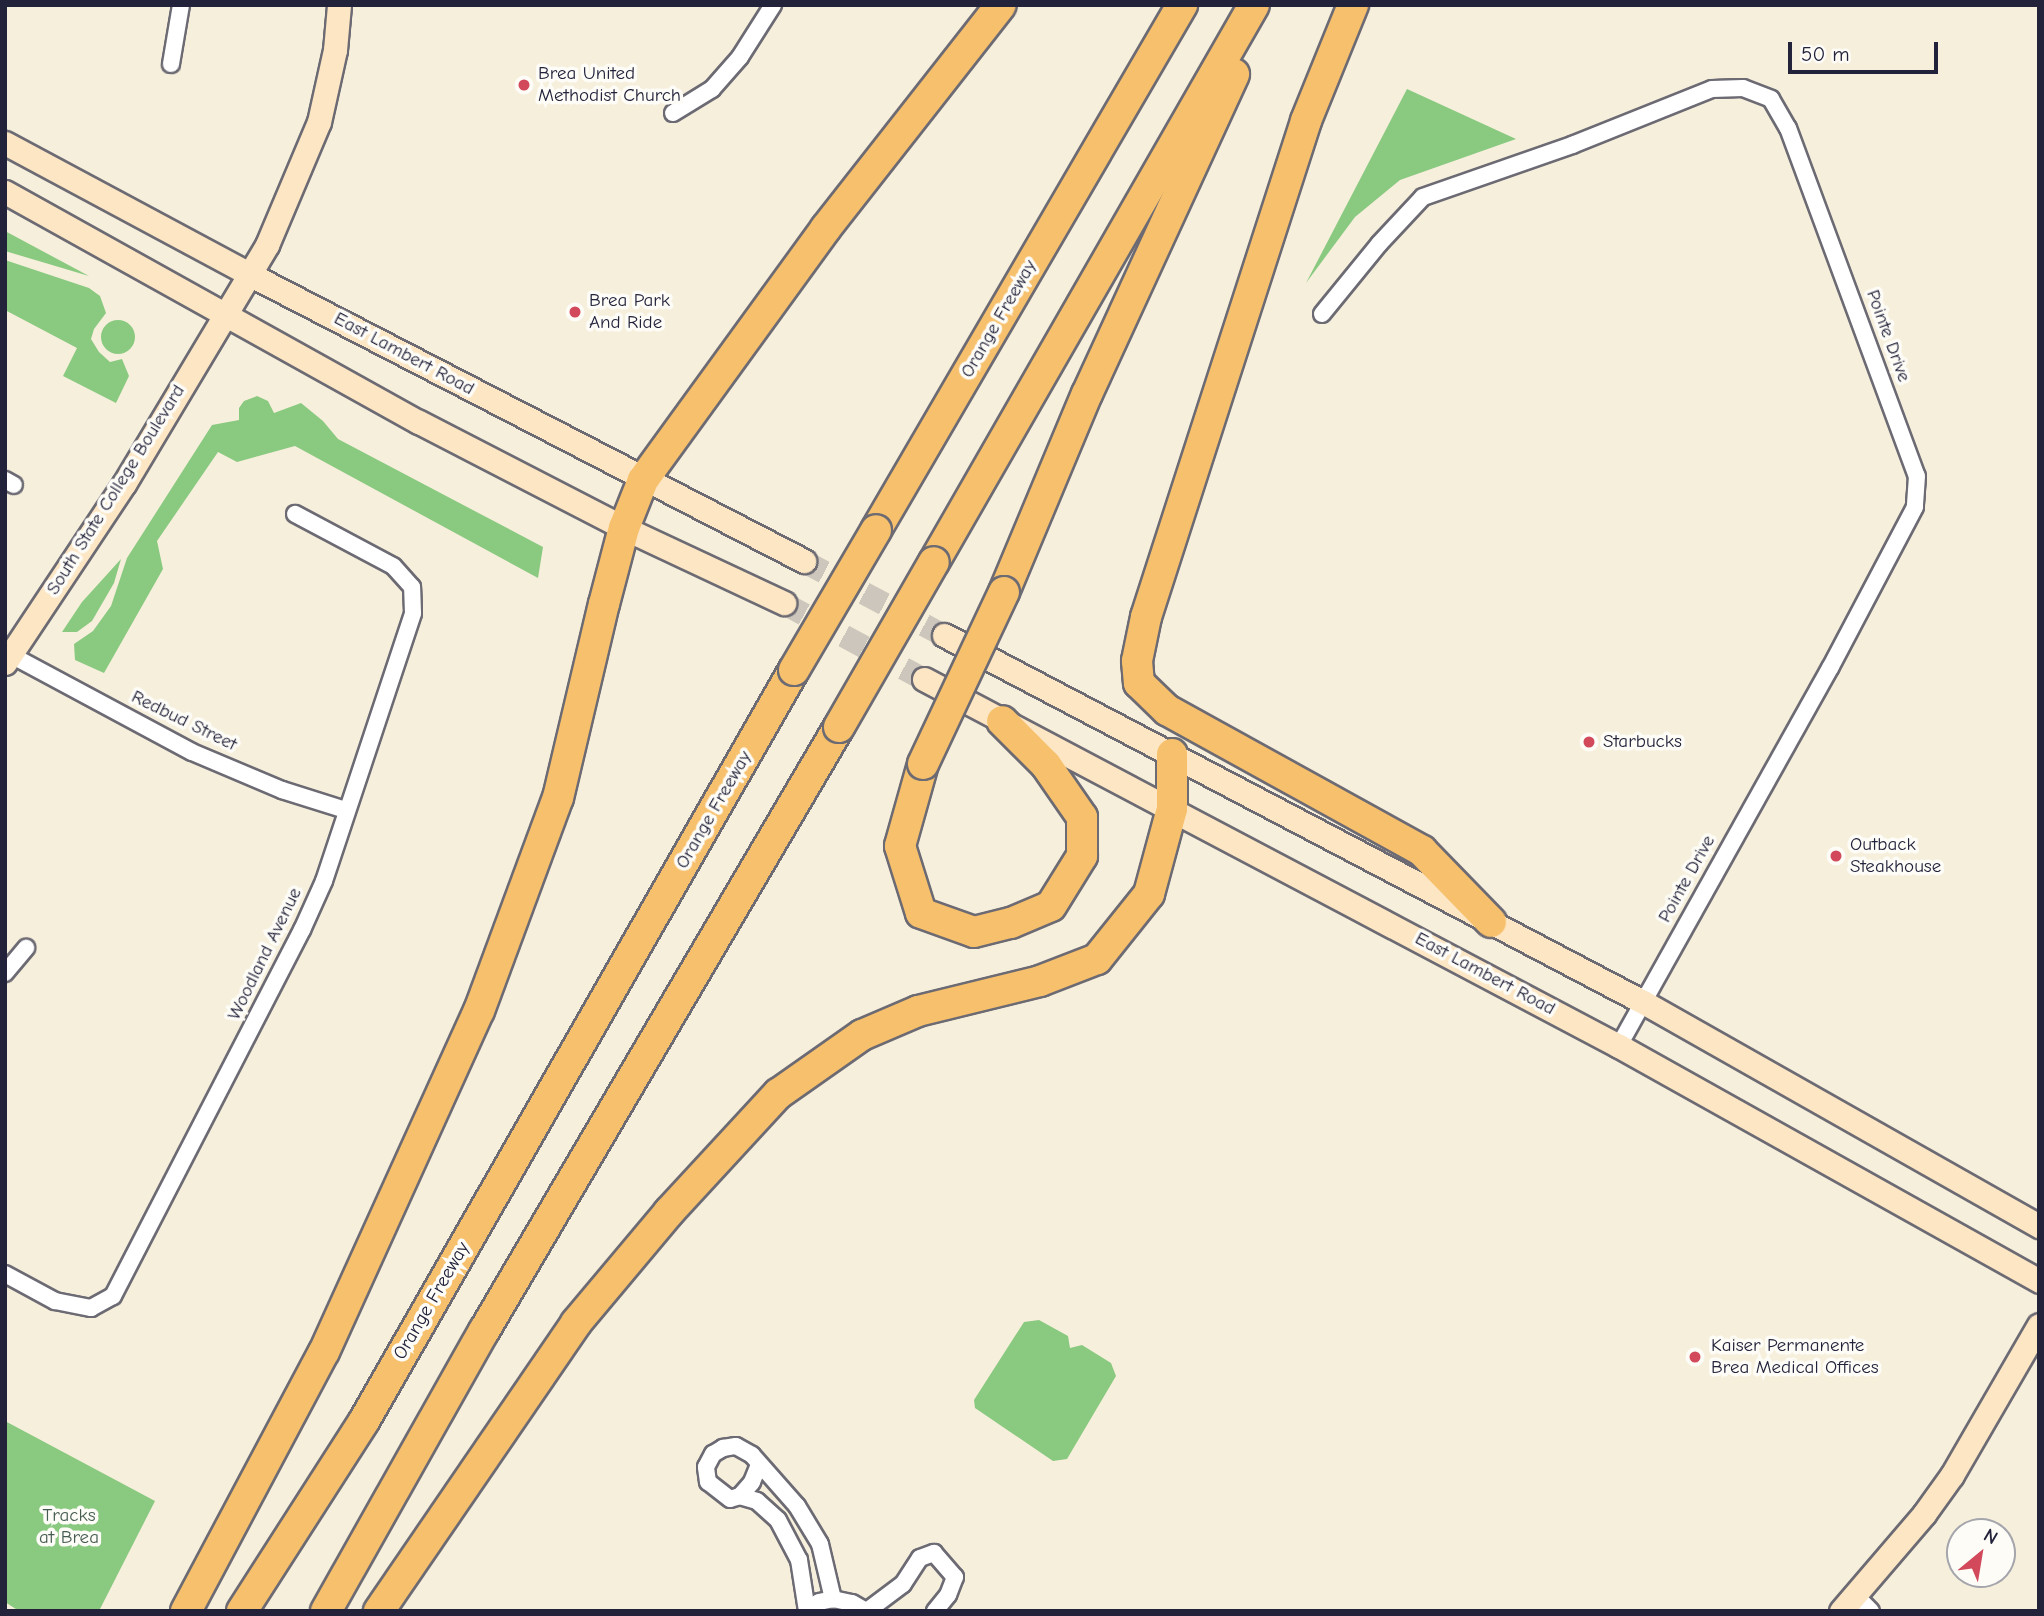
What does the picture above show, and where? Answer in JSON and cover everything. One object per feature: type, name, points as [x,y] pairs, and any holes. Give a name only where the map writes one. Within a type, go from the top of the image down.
[{"type":"highway","points":[[189,1607],[324,1352],[478,1011],[558,798],[624,528],[643,480],[826,228],[1001,5]]},
{"type":"highway","name":"Orange Freeway","points":[[242,1611],[364,1421],[794,670],[1182,5]]},
{"type":"highway","points":[[326,1611],[484,1331],[839,727],[1254,5]]},
{"type":"highway","points":[[1002,721],[1046,765],[1082,817],[1082,856],[1051,906],[1010,923],[974,932],[921,913],[900,846],[923,764],[1004,592],[1087,394],[1266,5]]},
{"type":"highway","points":[[1353,5],[1306,121],[1146,617],[1136,661],[1139,682],[1167,710],[1422,851],[1491,922]]},
{"type":"highway","points":[[379,1611],[576,1323],[669,1212],[778,1094],[862,1035],[918,1011],[1040,981],[1097,959],[1149,894],[1172,809],[1172,754]]},
{"type":"main road","name":"South State College Boulevard","points":[[8,659],[124,484],[267,245],[318,121],[335,50],[339,5]]},
{"type":"main road","name":"East Lambert Road","points":[[5,143],[249,274],[804,561]]},
{"type":"main road","points":[[5,192],[419,422],[624,528],[783,603]]},
{"type":"main road","points":[[944,635],[1643,1002],[2039,1226]]},
{"type":"main road","name":"East Lambert Road","points":[[925,679],[1619,1046],[2039,1281]]},
{"type":"main road","points":[[1856,1606],[1952,1475],[2039,1325]]},
{"type":"street","points":[[171,64],[181,5]]},
{"type":"street","points":[[673,113],[712,89],[740,57],[774,5]]},
{"type":"street","name":"Pointe Drive","points":[[1322,314],[1379,244],[1423,197],[1572,145],[1712,89],[1743,88],[1771,99],[1788,128],[1917,476],[1915,507],[1830,668],[1619,1046]]},
{"type":"street","name":"Woodland Avenue","points":[[5,1275],[55,1301],[91,1308],[113,1296],[302,930],[324,881],[412,613],[412,587],[393,566],[295,514]]},
{"type":"street","name":"Redbud Street","points":[[8,659],[192,752],[282,790],[346,810]]},
{"type":"street","points":[[5,973],[26,948]]},
{"type":"street","points":[[759,1465],[752,1482],[740,1496],[730,1499],[708,1482],[706,1467],[713,1454],[723,1448],[736,1446],[752,1455],[797,1506],[820,1544],[833,1599]]},
{"type":"street","points":[[740,1496],[757,1501],[778,1520],[799,1560],[808,1611],[819,1602],[833,1599],[867,1611],[903,1584],[920,1558],[934,1553],[955,1577],[948,1595],[935,1611]]},
{"type":"green space","points":[[1407,89],[1516,139],[1400,180],[1355,217],[1306,283]]},
{"type":"green space","points":[[5,231],[89,276],[5,251]]},
{"type":"green space","points":[[5,260],[89,288],[100,296],[106,313],[94,329],[91,339],[99,352],[110,362],[122,359],[129,376],[116,403],[63,376],[77,348],[5,310]]},
{"type":"green space","points":[[118,320],[130,325],[135,337],[130,349],[118,354],[106,349],[101,337],[106,325]]},
{"type":"green space","points":[[257,396],[268,401],[274,413],[301,403],[323,421],[338,439],[543,547],[538,578],[295,446],[237,462],[218,452],[157,541],[163,569],[104,673],[75,660],[74,644],[93,631],[111,606],[127,558],[212,425],[239,420],[239,408],[244,401]]},
{"type":"green space","points":[[121,559],[114,583],[92,621],[77,632],[62,632],[82,602]]},
{"type":"green space","points":[[1039,1320],[1068,1336],[1070,1348],[1082,1345],[1111,1363],[1116,1376],[1067,1459],[1053,1461],[975,1408],[974,1400],[1024,1322]]},
{"type":"green space","name":"Tracks at Brea","points":[[5,1421],[155,1501],[99,1611],[19,1611],[5,1602]]},
{"type":"tunnel","points":[[804,561],[944,635]]},
{"type":"tunnel","points":[[784,603],[924,679]]},
{"type":"place","name":"Brea United Methodist Church","points":[[524,85]]},
{"type":"place","name":"Brea Park And Ride","points":[[575,312]]},
{"type":"place","name":"Starbucks","points":[[1589,742]]},
{"type":"place","name":"Outback Steakhouse","points":[[1836,856]]},
{"type":"place","name":"Kaiser Permanente Brea Medical Offices","points":[[1695,1357]]}]
